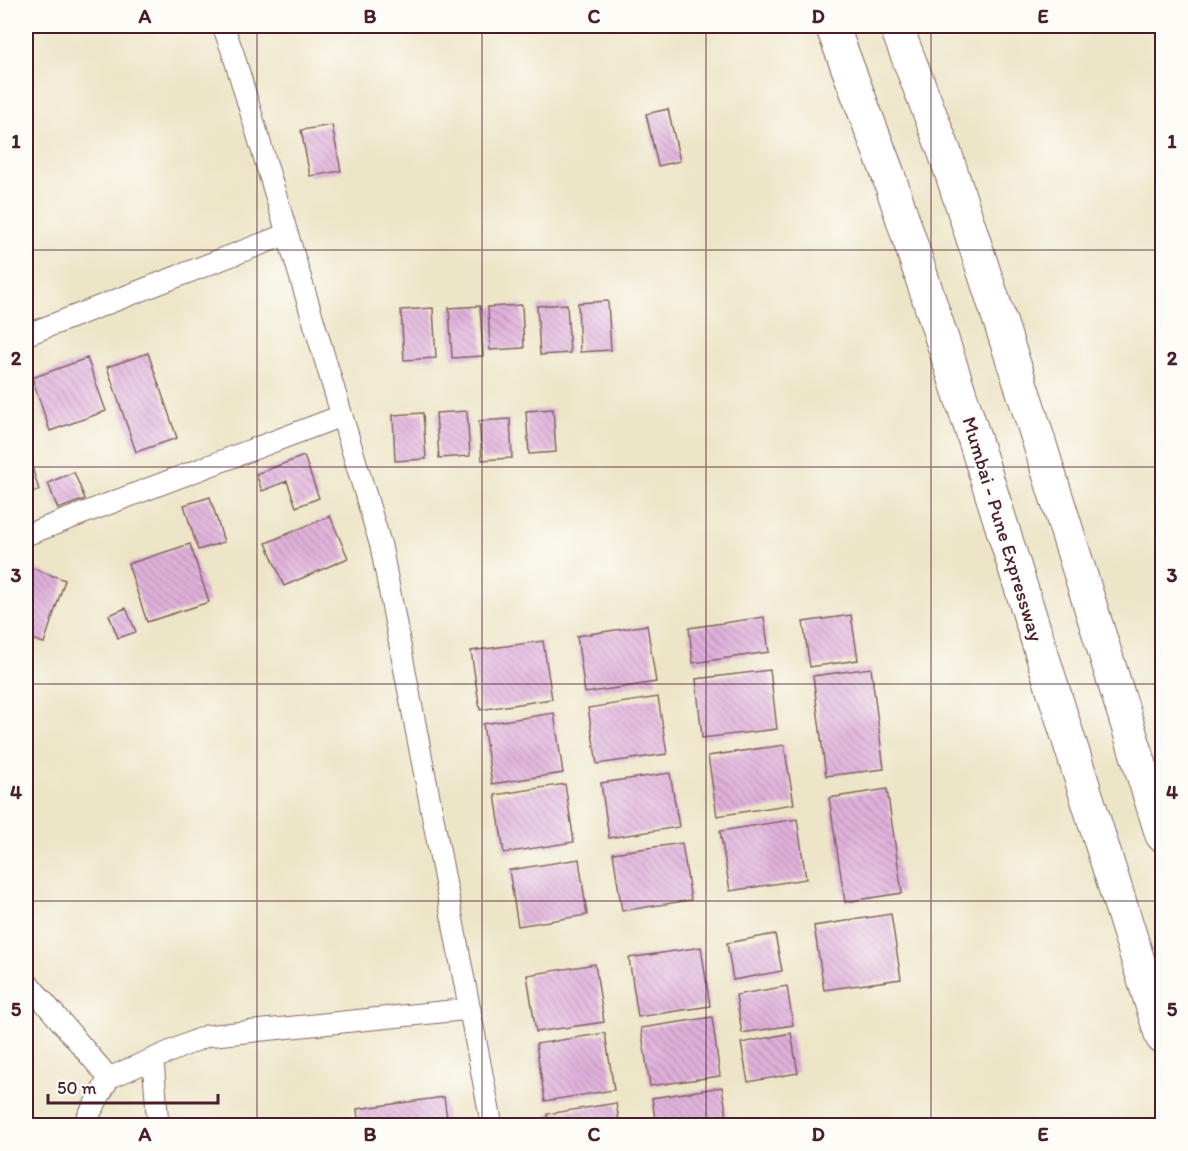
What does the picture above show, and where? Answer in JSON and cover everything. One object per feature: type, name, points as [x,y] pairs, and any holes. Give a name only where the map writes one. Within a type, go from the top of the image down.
[{"type":"highway","name":"Mumbai - Pune Expressway","points":[[832,26],[892,185],[971,428],[1162,1037]]},
{"type":"highway","points":[[896,26],[952,176],[1032,421],[1162,835]]},
{"type":"street","points":[[223,26],[381,546],[492,1125]]},
{"type":"street","points":[[26,335],[287,234]]},
{"type":"street","points":[[26,535],[341,416]]},
{"type":"street","points":[[26,981],[109,1078]]},
{"type":"street","points":[[83,1125],[109,1078],[206,1036],[470,1009]]},
{"type":"street","points":[[153,1060],[158,1125]]},
{"type":"building","points":[[668,109],[680,161],[658,166],[646,114]]},
{"type":"building","points":[[332,125],[341,171],[310,176],[301,130]]},
{"type":"building","points":[[608,301],[611,350],[580,352],[578,303]]},
{"type":"building","points":[[567,304],[570,353],[540,355],[537,306]]},
{"type":"building","points":[[522,305],[524,348],[490,350],[488,307]]},
{"type":"building","points":[[480,306],[483,356],[452,358],[449,308]]},
{"type":"building","points":[[433,308],[436,358],[404,360],[401,310]]},
{"type":"building","points":[[148,353],[177,438],[136,452],[107,367]]},
{"type":"building","points":[[87,358],[106,411],[50,431],[32,378]]},
{"type":"building","points":[[553,409],[556,452],[529,454],[526,411]]},
{"type":"building","points":[[467,411],[470,456],[439,458],[436,413]]},
{"type":"building","points":[[423,413],[426,459],[395,461],[393,415]]},
{"type":"building","points":[[510,419],[512,458],[482,460],[479,421]]},
{"type":"building","points":[[304,456],[319,498],[296,507],[287,481],[262,491],[256,474]]},
{"type":"building","points":[[32,467],[39,490],[26,494],[26,469]]},
{"type":"building","points":[[74,472],[85,499],[58,509],[48,483]]},
{"type":"building","points":[[210,497],[224,542],[198,550],[184,505]]},
{"type":"building","points":[[330,516],[348,558],[284,586],[266,543]]},
{"type":"building","points":[[190,544],[209,602],[147,622],[128,564]]},
{"type":"building","points":[[26,566],[65,580],[44,643],[26,637],[26,601],[29,591],[26,590]]},
{"type":"building","points":[[126,608],[136,632],[118,638],[109,615]]},
{"type":"building","points":[[851,615],[858,660],[810,667],[803,622]]},
{"type":"building","points":[[764,617],[769,652],[693,663],[689,628]]},
{"type":"building","points":[[647,625],[656,682],[585,693],[577,636]]},
{"type":"building","points":[[543,641],[552,699],[480,710],[471,651]]},
{"type":"building","points":[[871,668],[884,769],[826,776],[813,676]]},
{"type":"building","points":[[770,670],[777,729],[702,738],[696,679]]},
{"type":"building","points":[[658,697],[667,754],[597,764],[588,708]]},
{"type":"building","points":[[554,713],[563,773],[492,784],[483,724]]},
{"type":"building","points":[[784,745],[794,804],[717,816],[708,756]]},
{"type":"building","points":[[670,773],[679,827],[609,838],[601,783]]},
{"type":"building","points":[[565,784],[574,842],[504,853],[495,795]]},
{"type":"building","points":[[887,789],[902,893],[845,902],[829,798]]},
{"type":"building","points":[[797,819],[806,879],[730,891],[720,831]]},
{"type":"building","points":[[682,843],[691,900],[622,911],[613,853]]},
{"type":"building","points":[[579,859],[587,915],[518,926],[509,870]]},
{"type":"building","points":[[891,914],[901,979],[824,990],[814,926]]},
{"type":"building","points":[[775,934],[782,971],[733,980],[727,943]]},
{"type":"building","points":[[701,947],[710,1006],[638,1017],[629,958]]},
{"type":"building","points":[[595,964],[604,1022],[536,1032],[527,975]]},
{"type":"building","points":[[787,986],[793,1025],[742,1033],[736,995]]},
{"type":"building","points":[[712,1017],[720,1076],[650,1086],[641,1028]]},
{"type":"building","points":[[605,1033],[614,1090],[545,1101],[536,1044]]},
{"type":"building","points":[[791,1033],[798,1073],[748,1082],[741,1043]]},
{"type":"building","points":[[722,1087],[727,1117],[693,1122],[694,1126],[656,1126],[652,1098]]},
{"type":"building","points":[[444,1097],[448,1126],[359,1126],[357,1109]]},
{"type":"building","points":[[616,1103],[620,1126],[549,1126],[547,1114]]}]
